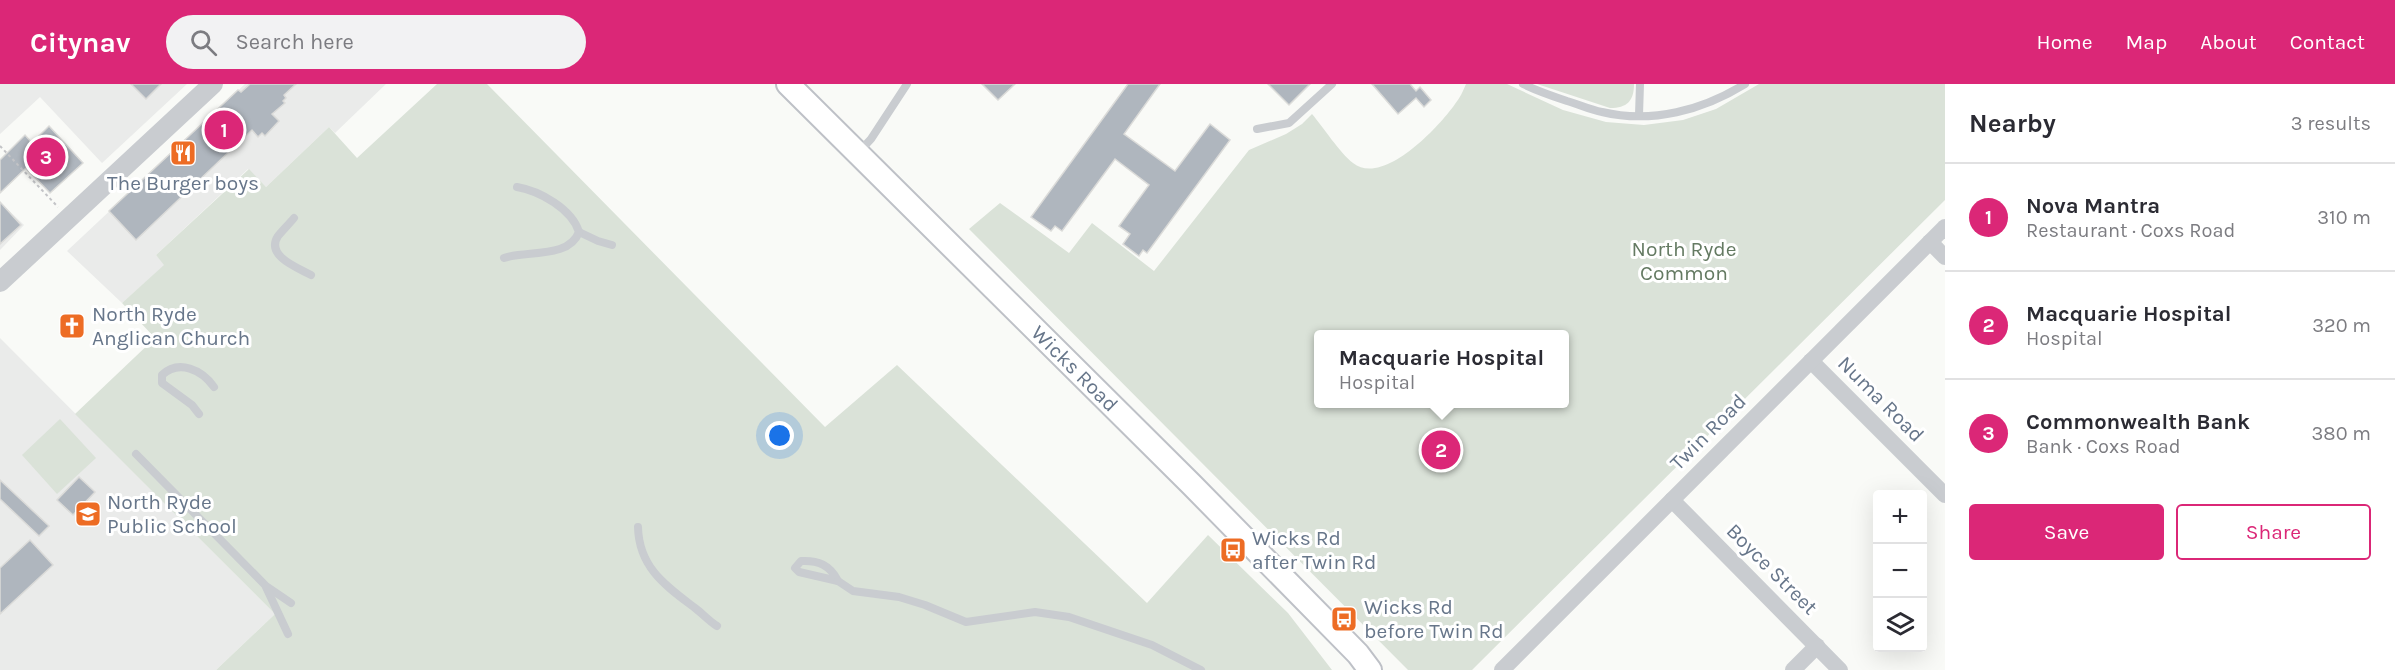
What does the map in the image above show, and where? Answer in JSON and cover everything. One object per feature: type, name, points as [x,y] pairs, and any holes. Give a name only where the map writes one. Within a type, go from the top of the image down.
[{"type":"main road","name":"Wicks Road","points":[[788,84],[1200,493],[1358,658],[1380,670]]},
{"type":"street","points":[[0,282],[213,84]]},
{"type":"street","name":"Twin Road","points":[[1502,670],[1945,227]]},
{"type":"street","points":[[1930,242],[1945,257]]},
{"type":"street","name":"Numa Road","points":[[1811,361],[1945,495]]},
{"type":"street","name":"Boyce Street","points":[[1672,500],[1840,670]]},
{"type":"street","points":[[1793,670],[1817,646]]},
{"type":"lane","points":[[858,153],[874,135],[907,84]]},
{"type":"lane","points":[[1257,129],[1289,123],[1332,84]]},
{"type":"lane","points":[[1523,84],[1602,112],[1639,115],[1662,115],[1684,111],[1710,102],[1745,84]]},
{"type":"lane","points":[[1639,115],[1640,84]]},
{"type":"lane","points":[[517,187],[552,202],[570,215],[579,232],[612,245]]},
{"type":"lane","points":[[294,218],[276,239],[276,249],[283,260],[311,275]]},
{"type":"lane","points":[[504,258],[559,249],[572,243],[579,232]]},
{"type":"lane","points":[[199,414],[192,405],[162,383],[162,375],[169,369],[184,367],[199,373],[214,387]]},
{"type":"lane","points":[[136,454],[266,586],[291,603]]},
{"type":"lane","points":[[638,527],[640,547],[645,560],[663,583],[717,626]]},
{"type":"lane","points":[[838,581],[853,591],[900,597],[966,622],[1035,612],[1069,617],[1152,645],[1201,670]]},
{"type":"lane","points":[[266,586],[288,634]]},
{"type":"path","points":[[0,146],[61,210]]},
{"type":"shaded area","points":[[0,84],[187,84],[102,163],[40,97],[0,134]]},
{"type":"shaded area","points":[[245,84],[386,84],[335,133],[329,127],[266,187],[248,169],[156,255],[165,265],[122,303],[67,251]]},
{"type":"shaded area","points":[[0,202],[24,225],[0,250]]},
{"type":"shaded area","name":"North Ryde Public School","points":[[0,338],[275,614],[216,670],[0,670]]},
{"type":"green space","points":[[437,84],[487,84],[825,427],[897,365],[1147,603],[1208,535],[1288,613],[1332,670],[216,670],[275,614],[75,414],[155,338],[122,303],[164,265],[156,255],[249,169],[266,187],[329,127],[357,158]]},
{"type":"green space","name":"North Ryde Common","points":[[1466,84],[1507,84],[1563,110],[1606,122],[1644,125],[1683,120],[1716,109],[1759,84],[1945,84],[1945,200],[1472,670],[1408,670],[969,229],[1000,203],[1069,253],[1092,223],[1154,271],[1249,150],[1286,134],[1302,124],[1312,114],[1337,147],[1353,163],[1365,168],[1379,167],[1394,161],[1424,139],[1458,99]]},
{"type":"green space","points":[[1537,84],[1634,84],[1633,95],[1625,105],[1610,108]]},
{"type":"green space","points":[[60,419],[96,458],[57,494],[22,455]]},
{"type":"building","points":[[131,84],[161,84],[146,99]]},
{"type":"building","points":[[250,84],[296,84],[284,95],[285,103],[272,114],[279,121],[265,136],[262,133],[258,137],[252,130],[136,240],[109,211],[238,90],[241,92]]},
{"type":"building","points":[[982,84],[1015,84],[998,100]]},
{"type":"building","points":[[1128,84],[1160,84],[1124,134],[1175,171],[1210,124],[1230,140],[1147,253],[1143,250],[1139,256],[1123,244],[1130,234],[1119,226],[1149,185],[1115,159],[1062,231],[1055,226],[1051,231],[1031,217]]},
{"type":"building","points":[[1268,84],[1310,84],[1289,105]]},
{"type":"building","points":[[1372,84],[1410,84],[1416,91],[1420,87],[1431,100],[1424,107],[1416,98],[1398,114]]},
{"type":"building","points":[[49,126],[83,163],[50,193],[26,168],[0,193],[0,160],[25,135],[32,143]]},
{"type":"building","points":[[0,202],[21,225],[0,244]]},
{"type":"building","points":[[79,477],[95,492],[73,515],[57,500]]},
{"type":"building","points":[[0,480],[49,526],[39,536],[0,499]]},
{"type":"building","points":[[30,540],[53,565],[0,614],[0,568]]},
{"type":"place","name":"Nova Mantra","points":[[224,130]]},
{"type":"place","name":"The Burger boys","points":[[183,153]]},
{"type":"place","name":"Commonwealth Bank","points":[[46,157]]},
{"type":"place","name":"North Ryde Anglican Church","points":[[72,326]]},
{"type":"place","name":"Macquarie Hospital","points":[[1441,450]]},
{"type":"place","name":"North Ryde Public School","points":[[88,514]]},
{"type":"place","name":"Wicks Rd after Twin Rd","points":[[1233,550]]},
{"type":"place","name":"Wicks Rd before Twin Rd","points":[[1344,619]]}]
